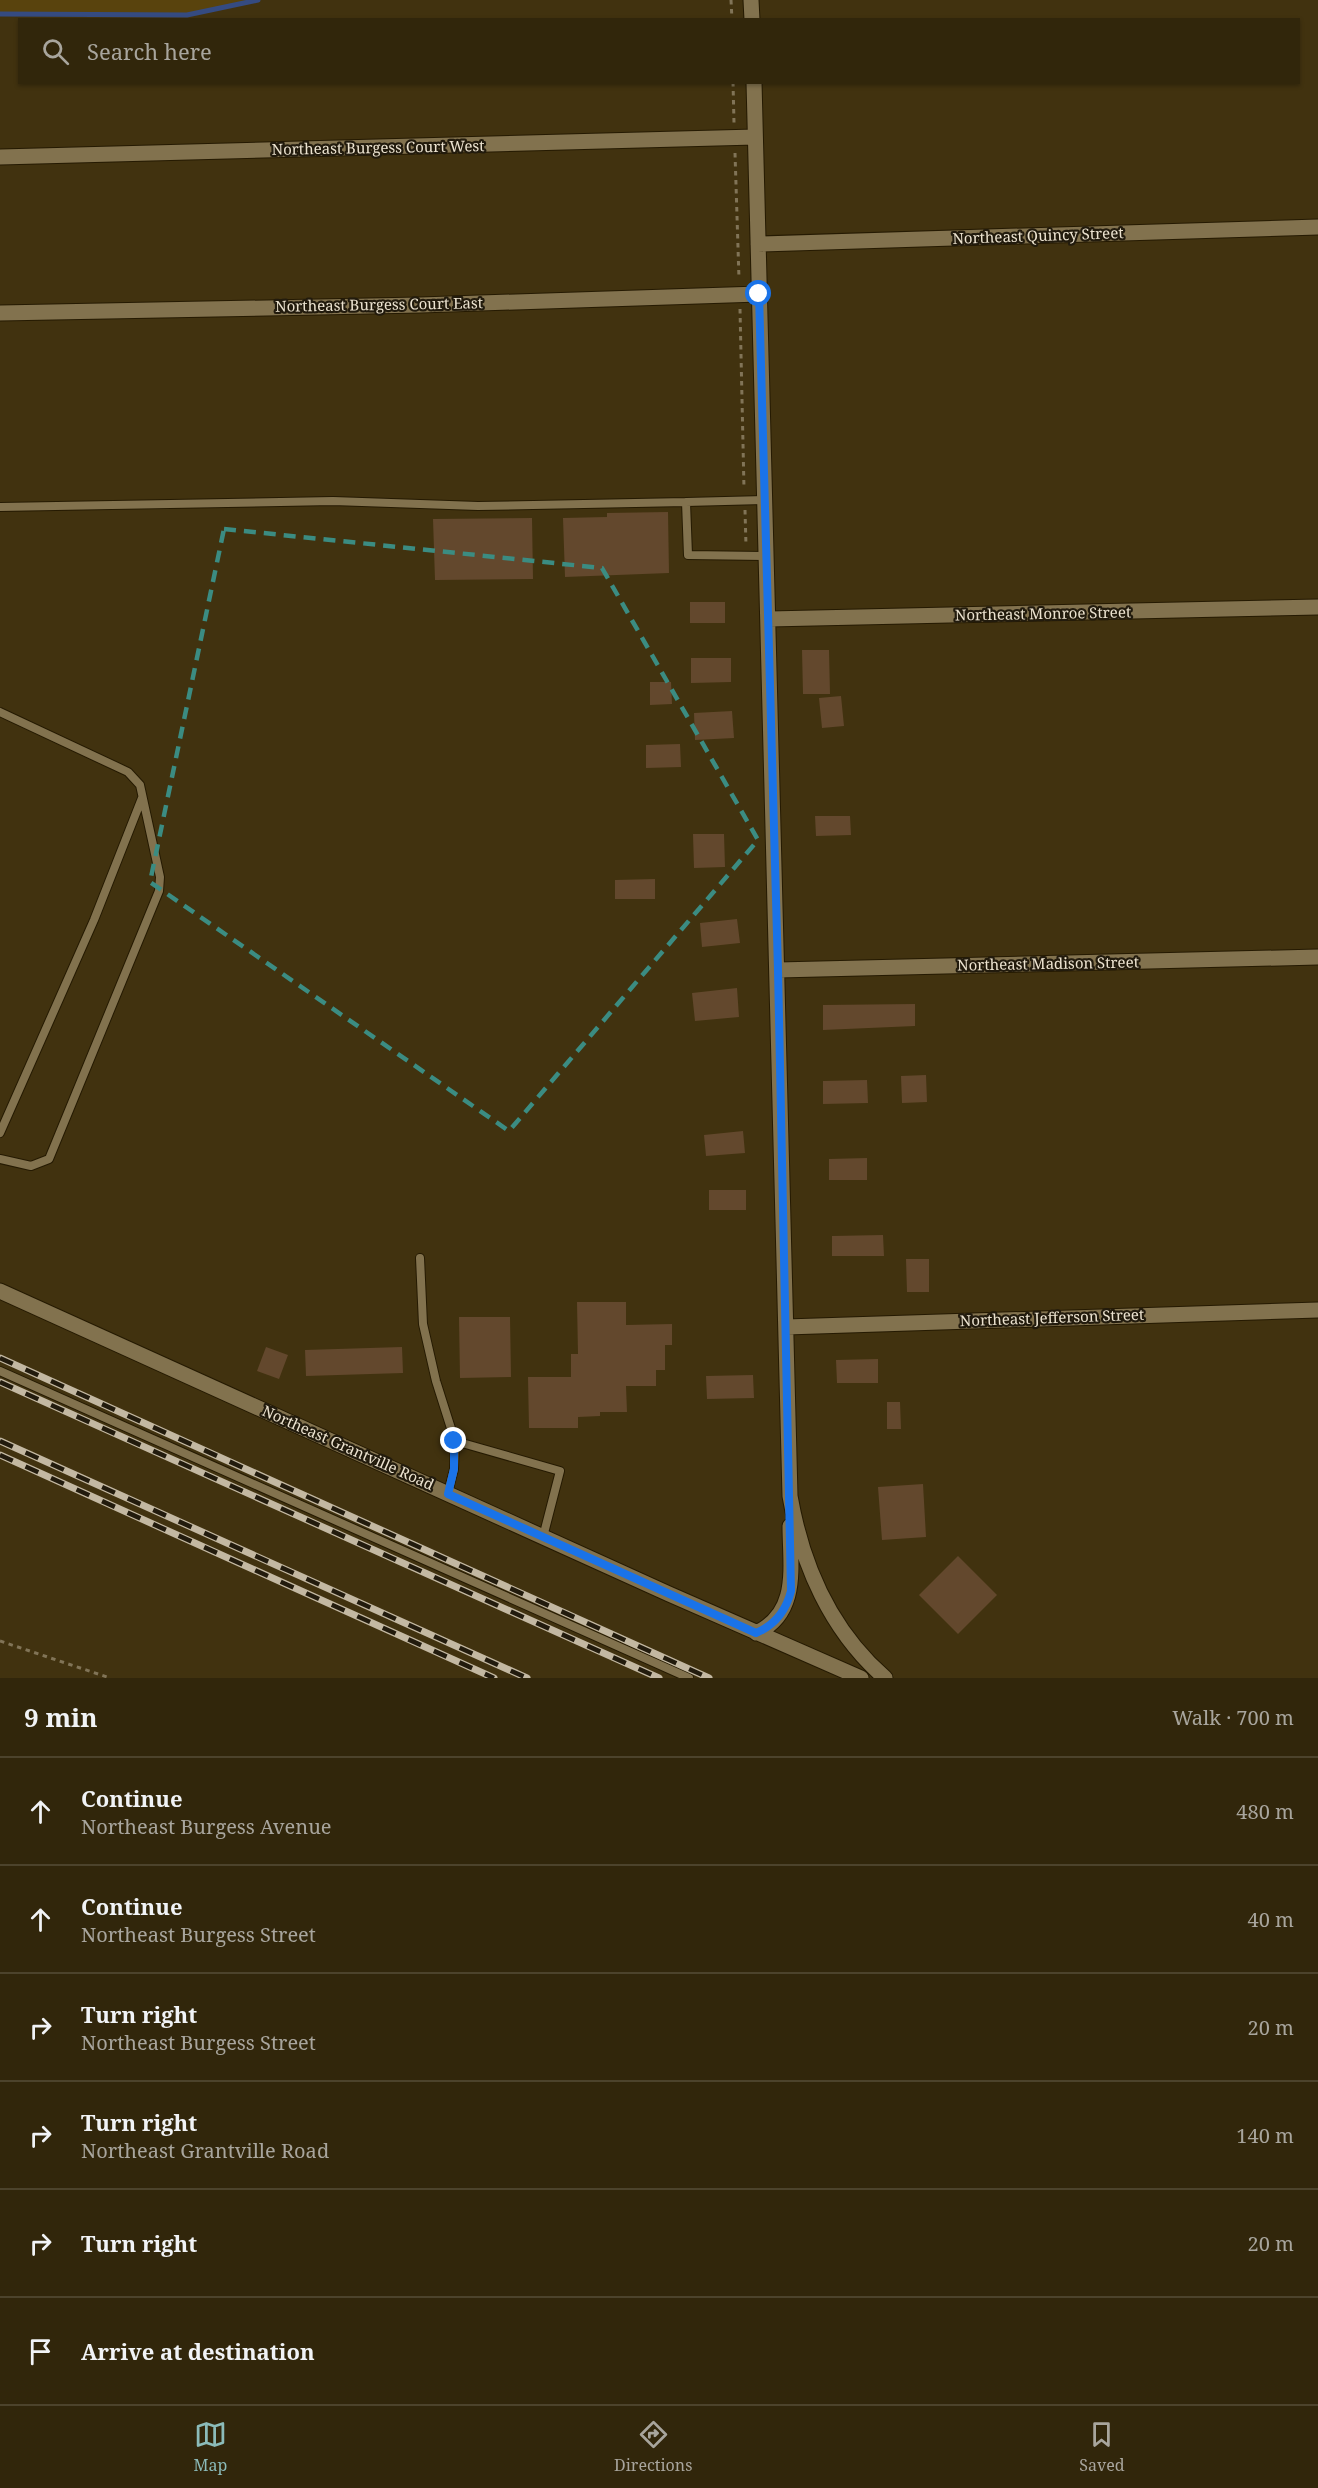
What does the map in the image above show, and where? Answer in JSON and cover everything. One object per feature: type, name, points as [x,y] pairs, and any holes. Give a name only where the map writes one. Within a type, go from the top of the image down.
[{"type":"street","points":[[751,0],[752,18]]},
{"type":"street","points":[[754,84],[778,970],[791,1591],[782,1614],[773,1623],[756,1633]]},
{"type":"street","name":"Northeast Burgess Court West","points":[[0,157],[755,137]]},
{"type":"street","name":"Northeast Quincy Street","points":[[758,244],[1318,227]]},
{"type":"street","name":"Northeast Burgess Court East","points":[[0,313],[420,305],[759,294]]},
{"type":"street","name":"Northeast Monroe Street","points":[[769,619],[1318,607]]},
{"type":"street","name":"Northeast Madison Street","points":[[778,970],[1318,957]]},
{"type":"street","name":"Northeast Grantville Road","points":[[0,1291],[756,1633],[861,1678]]},
{"type":"street","name":"Northeast Jefferson Street","points":[[786,1327],[1318,1310]]},
{"type":"street","points":[[789,1496],[802,1551],[825,1604],[866,1661],[885,1678]]},
{"type":"lane","points":[[0,507],[333,501],[478,506],[765,500]]},
{"type":"lane","points":[[686,502],[688,555],[767,556]]},
{"type":"lane","points":[[0,712],[128,772],[140,785],[160,877],[159,891],[49,1159],[31,1166],[0,1159]]},
{"type":"lane","points":[[0,1133],[94,920],[142,796]]},
{"type":"lane","points":[[420,1258],[423,1324],[436,1381],[454,1441],[454,1469],[448,1494]]},
{"type":"lane","points":[[0,1371],[689,1678]]},
{"type":"lane","points":[[454,1441],[560,1471],[543,1537]]},
{"type":"path","points":[[731,0],[732,18]]},
{"type":"path","points":[[733,84],[747,556]]},
{"type":"path","points":[[0,1641],[110,1678]]},
{"type":"highlighted area","points":[[224,529],[602,568],[758,840],[509,1131],[150,882]]},
{"type":"shaded area","points":[[0,0],[258,0],[187,15],[0,14]]},
{"type":"building","points":[[668,512],[669,573],[565,577],[563,518],[607,517],[607,513]]},
{"type":"building","points":[[532,518],[533,579],[435,580],[433,519]]},
{"type":"building","points":[[690,602],[725,602],[725,623],[690,623]]},
{"type":"building","points":[[802,650],[829,650],[830,694],[803,694]]},
{"type":"building","points":[[691,658],[731,658],[731,682],[691,683]]},
{"type":"building","points":[[650,682],[671,682],[672,704],[650,705]]},
{"type":"building","points":[[841,696],[844,726],[822,728],[819,698]]},
{"type":"building","points":[[732,711],[734,738],[695,740],[694,713]]},
{"type":"building","points":[[680,744],[681,767],[646,768],[646,745]]},
{"type":"building","points":[[815,816],[850,816],[851,835],[816,836]]},
{"type":"building","points":[[693,834],[724,834],[725,867],[694,868]]},
{"type":"building","points":[[655,879],[655,899],[615,899],[615,880]]},
{"type":"building","points":[[737,919],[740,943],[702,947],[700,923]]},
{"type":"building","points":[[737,988],[739,1017],[695,1021],[692,993]]},
{"type":"building","points":[[915,1004],[915,1026],[823,1030],[823,1005]]},
{"type":"building","points":[[926,1075],[927,1102],[902,1103],[901,1076]]},
{"type":"building","points":[[867,1080],[868,1103],[823,1104],[823,1081]]},
{"type":"building","points":[[743,1131],[745,1153],[706,1156],[704,1135]]},
{"type":"building","points":[[867,1158],[867,1180],[829,1180],[829,1159]]},
{"type":"building","points":[[709,1190],[746,1190],[746,1210],[709,1210]]},
{"type":"building","points":[[883,1235],[884,1256],[832,1256],[832,1236]]},
{"type":"building","points":[[906,1259],[929,1259],[929,1292],[907,1292]]},
{"type":"building","points":[[577,1302],[626,1302],[626,1325],[672,1324],[672,1345],[665,1345],[665,1370],[656,1370],[656,1386],[626,1386],[627,1412],[600,1412],[600,1416],[578,1417],[578,1428],[529,1428],[528,1377],[571,1377],[571,1354],[578,1354]]},
{"type":"building","points":[[459,1317],[510,1317],[511,1377],[460,1378]]},
{"type":"building","points":[[266,1347],[288,1355],[279,1379],[257,1371]]},
{"type":"building","points":[[402,1347],[403,1373],[306,1376],[305,1350]]},
{"type":"building","points":[[878,1359],[878,1383],[837,1383],[836,1360]]},
{"type":"building","points":[[753,1375],[754,1398],[707,1399],[706,1376]]},
{"type":"building","points":[[887,1402],[900,1402],[901,1429],[887,1429]]},
{"type":"building","points":[[923,1484],[926,1537],[882,1540],[878,1487]]},
{"type":"building","points":[[958,1556],[997,1595],[958,1634],[919,1595]]},
{"type":"waterway","points":[[0,14],[187,15],[258,0]]},
{"type":"railway","points":[[0,1358],[709,1678]]},
{"type":"railway","points":[[0,1382],[659,1678]]},
{"type":"railway","points":[[0,1441],[527,1678]]},
{"type":"railway","points":[[0,1455],[494,1678]]},
{"type":"route","points":[[454,1441],[454,1469],[448,1494],[756,1633],[773,1623],[788,1603],[791,1591],[786,1327],[759,294]]}]
